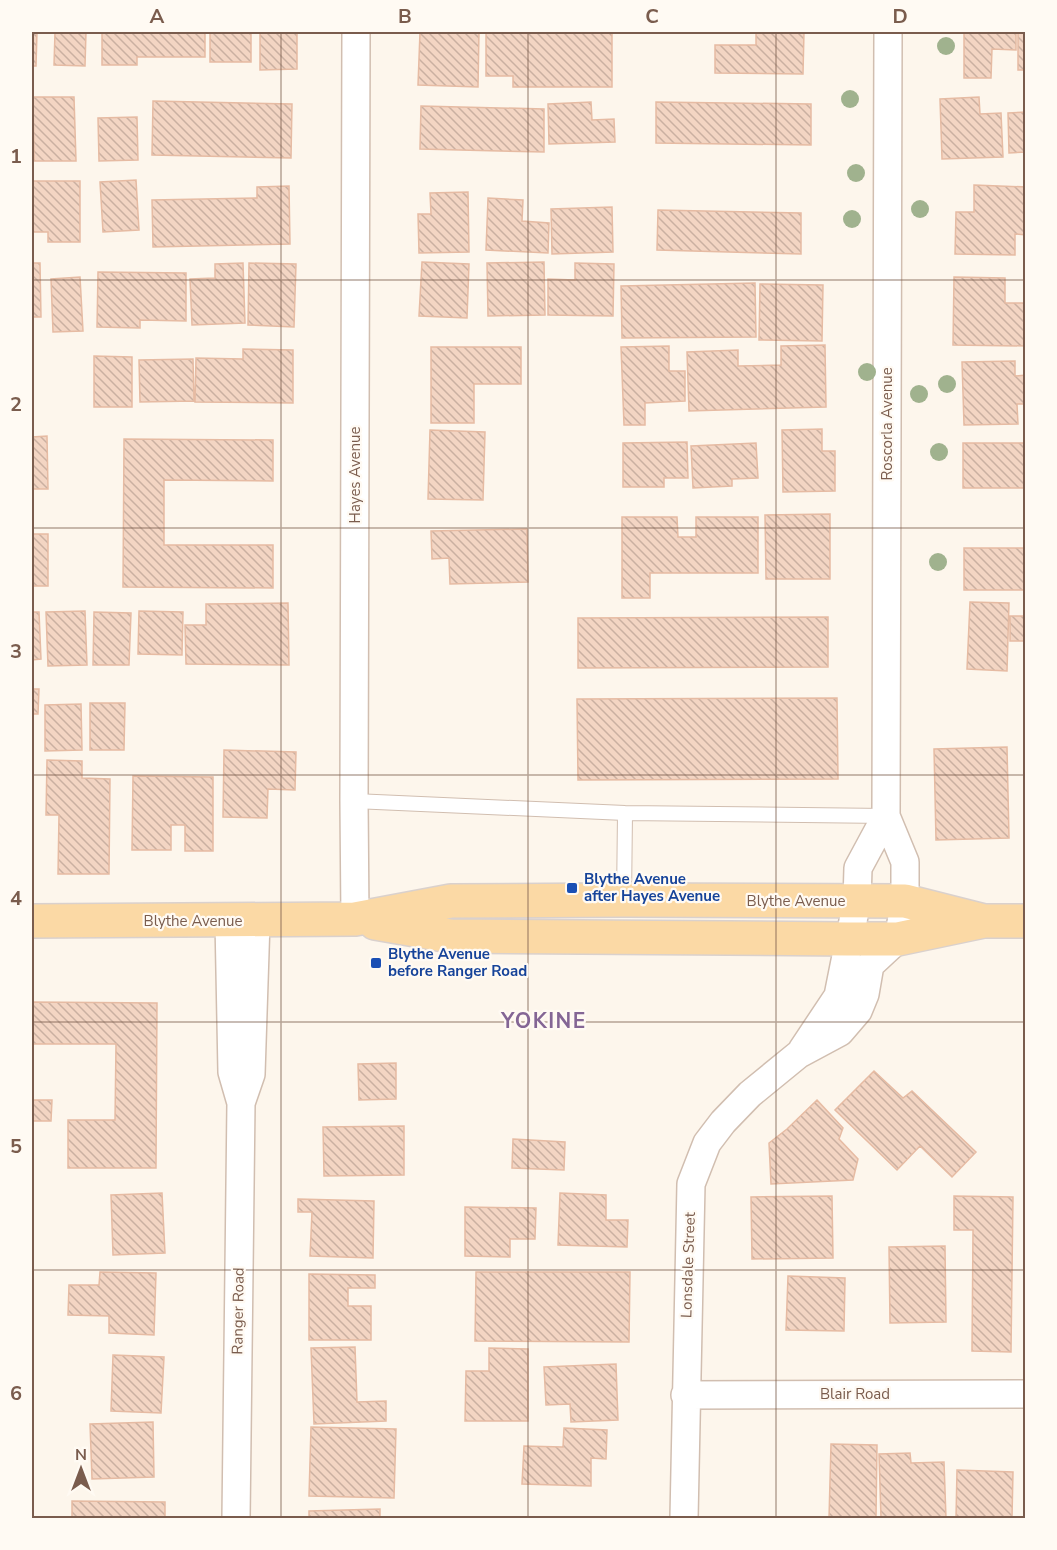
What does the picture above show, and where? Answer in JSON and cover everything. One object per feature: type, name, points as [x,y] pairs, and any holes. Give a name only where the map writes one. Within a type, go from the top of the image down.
[{"type":"main road","name":"Blythe Avenue","points":[[32,921],[355,919],[451,901],[624,900],[905,901],[984,921]]},
{"type":"main road","name":"Blythe Avenue","points":[[355,919],[450,936],[848,939],[898,939],[984,921],[1026,921]]},
{"type":"street","name":"Hayes Avenue","points":[[355,919],[356,32]]},
{"type":"street","name":"Roscorla Avenue","points":[[888,32],[886,816],[905,862],[905,901],[898,939]]},
{"type":"street","name":"Roscorla Avenue","points":[[848,939],[857,901],[858,868],[886,816]]},
{"type":"street","name":"Ranger Road","points":[[236,1518],[241,1103],[232,1072],[242,921]]},
{"type":"street","name":"Lonsdale Street","points":[[799,1054],[838,996],[848,939]]},
{"type":"street","name":"Lonsdale Street","points":[[684,1518],[691,1184],[707,1143],[723,1122],[750,1094],[799,1054],[840,1032],[858,1011],[865,994],[870,965],[898,939]]},
{"type":"street","name":"Blair Road","points":[[685,1395],[1026,1394]]},
{"type":"lane","points":[[354,801],[625,813],[886,816]]},
{"type":"lane","points":[[624,900],[625,813]]},
{"type":"building","points":[[32,32],[37,32],[36,66],[32,66]]},
{"type":"building","points":[[55,32],[86,32],[85,66],[54,65]]},
{"type":"building","points":[[102,32],[205,32],[205,57],[137,57],[137,65],[102,65]]},
{"type":"building","points":[[210,32],[251,32],[251,62],[210,62]]},
{"type":"building","points":[[260,32],[297,32],[297,69],[260,70]]},
{"type":"building","points":[[420,32],[479,32],[478,87],[418,85]]},
{"type":"building","points":[[486,32],[612,32],[612,87],[513,87],[513,76],[486,76]]},
{"type":"building","points":[[756,32],[804,32],[803,74],[715,73],[715,45],[756,45]]},
{"type":"building","points":[[964,32],[1016,32],[1016,50],[992,49],[991,78],[964,78]]},
{"type":"building","points":[[1018,32],[1026,32],[1026,70],[1018,70]]},
{"type":"building","points":[[33,97],[74,97],[76,161],[34,161]]},
{"type":"building","points":[[979,97],[980,114],[1001,113],[1003,157],[942,159],[940,99]]},
{"type":"building","points":[[153,101],[292,104],[291,158],[152,155]]},
{"type":"building","points":[[591,102],[592,120],[614,119],[615,142],[549,144],[548,104]]},
{"type":"building","points":[[656,102],[811,104],[811,145],[656,143]]},
{"type":"building","points":[[421,106],[544,109],[544,152],[420,149]]},
{"type":"building","points":[[1026,112],[1026,152],[1009,153],[1008,113]]},
{"type":"building","points":[[137,117],[138,160],[99,161],[98,118]]},
{"type":"building","points":[[136,180],[139,230],[103,232],[100,182]]},
{"type":"building","points":[[32,181],[80,181],[80,242],[48,242],[48,232],[32,232]]},
{"type":"building","points":[[974,185],[1026,187],[1026,235],[1015,234],[1015,255],[955,254],[956,212],[974,212]]},
{"type":"building","points":[[289,186],[290,244],[153,247],[152,200],[257,198],[257,187]]},
{"type":"building","points":[[468,192],[469,252],[419,253],[418,214],[431,214],[430,193]]},
{"type":"building","points":[[488,198],[523,200],[522,221],[549,223],[548,253],[486,250]]},
{"type":"building","points":[[612,207],[613,252],[552,254],[551,209]]},
{"type":"building","points":[[658,210],[801,213],[801,254],[657,250]]},
{"type":"building","points":[[422,262],[469,264],[467,318],[419,316]]},
{"type":"building","points":[[544,262],[545,315],[488,316],[487,263]]},
{"type":"building","points":[[32,263],[40,263],[41,317],[32,317]]},
{"type":"building","points":[[243,263],[245,323],[192,325],[190,279],[215,278],[215,264]]},
{"type":"building","points":[[249,263],[296,264],[294,327],[248,325]]},
{"type":"building","points":[[575,263],[614,264],[613,316],[548,315],[548,279],[575,280]]},
{"type":"building","points":[[98,272],[186,273],[186,321],[140,320],[140,328],[97,327]]},
{"type":"building","points":[[80,277],[83,331],[53,332],[51,279]]},
{"type":"building","points":[[954,277],[1005,278],[1005,303],[1026,303],[1026,346],[953,345]]},
{"type":"building","points":[[755,283],[756,337],[622,338],[621,286]]},
{"type":"building","points":[[760,284],[823,285],[822,341],[759,340]]},
{"type":"building","points":[[825,345],[826,407],[689,411],[687,352],[738,350],[738,366],[781,365],[781,346]]},
{"type":"building","points":[[669,346],[669,371],[685,371],[685,401],[645,403],[645,425],[624,425],[621,347]]},
{"type":"building","points":[[431,347],[521,347],[521,384],[474,384],[474,423],[431,423]]},
{"type":"building","points":[[243,349],[293,350],[293,403],[195,402],[196,358],[243,359]]},
{"type":"building","points":[[94,356],[132,357],[132,407],[94,407]]},
{"type":"building","points":[[193,359],[194,401],[140,402],[139,360]]},
{"type":"building","points":[[1015,361],[1015,376],[1026,375],[1026,404],[1017,404],[1018,424],[964,425],[962,362]]},
{"type":"building","points":[[822,429],[822,451],[835,451],[835,491],[783,492],[782,430]]},
{"type":"building","points":[[430,430],[485,432],[483,500],[428,499]]},
{"type":"building","points":[[47,436],[48,489],[32,489],[32,437]]},
{"type":"building","points":[[124,439],[273,440],[273,481],[164,480],[164,545],[273,545],[273,588],[123,587]]},
{"type":"building","points":[[687,442],[688,478],[664,478],[664,487],[623,487],[623,443]]},
{"type":"building","points":[[756,443],[758,478],[732,479],[732,486],[693,488],[691,446]]},
{"type":"building","points":[[963,443],[1026,443],[1026,488],[963,488]]},
{"type":"building","points":[[830,514],[830,579],[766,579],[765,515]]},
{"type":"building","points":[[622,517],[677,517],[678,537],[696,537],[696,517],[758,517],[758,573],[650,573],[650,598],[622,598]]},
{"type":"building","points":[[527,529],[528,582],[450,584],[449,558],[432,559],[431,531]]},
{"type":"building","points":[[32,534],[48,534],[48,586],[32,586]]},
{"type":"building","points":[[964,548],[1026,548],[1026,590],[964,590]]},
{"type":"building","points":[[970,602],[1009,603],[1007,671],[967,669]]},
{"type":"building","points":[[288,603],[289,665],[186,664],[185,625],[206,625],[206,604]]},
{"type":"building","points":[[85,611],[87,665],[48,666],[46,612]]},
{"type":"building","points":[[139,611],[183,612],[182,655],[138,654]]},
{"type":"building","points":[[32,612],[39,612],[41,659],[32,660]]},
{"type":"building","points":[[94,612],[131,613],[129,665],[93,665]]},
{"type":"building","points":[[1010,616],[1026,616],[1026,641],[1010,641]]},
{"type":"building","points":[[828,617],[828,667],[578,668],[578,618]]},
{"type":"building","points":[[32,689],[39,689],[38,714],[32,714]]},
{"type":"building","points":[[837,698],[838,779],[578,780],[577,699]]},
{"type":"building","points":[[90,703],[125,703],[124,750],[90,750]]},
{"type":"building","points":[[81,704],[82,750],[45,751],[45,705]]},
{"type":"building","points":[[1007,747],[1009,838],[936,840],[934,749]]},
{"type":"building","points":[[224,750],[296,752],[295,790],[268,789],[267,818],[223,817]]},
{"type":"building","points":[[47,760],[82,761],[82,778],[110,779],[109,874],[58,874],[59,815],[46,815]]},
{"type":"building","points":[[133,776],[213,777],[213,851],[185,851],[185,825],[171,825],[171,850],[132,850]]},
{"type":"building","points":[[32,1002],[157,1003],[156,1168],[68,1168],[68,1120],[115,1120],[116,1044],[32,1044]]},
{"type":"building","points":[[396,1063],[396,1099],[359,1100],[358,1064]]},
{"type":"building","points":[[874,1071],[903,1098],[912,1091],[976,1152],[952,1177],[920,1146],[897,1170],[835,1110]]},
{"type":"building","points":[[32,1100],[52,1100],[51,1121],[32,1121]]},
{"type":"building","points":[[817,1100],[843,1128],[839,1139],[858,1159],[853,1180],[771,1184],[769,1143]]},
{"type":"building","points":[[404,1126],[404,1175],[324,1176],[323,1127]]},
{"type":"building","points":[[513,1139],[565,1142],[564,1170],[512,1168]]},
{"type":"building","points":[[162,1193],[165,1253],[113,1255],[111,1195]]},
{"type":"building","points":[[560,1193],[606,1195],[606,1220],[628,1220],[627,1247],[558,1245]]},
{"type":"building","points":[[832,1196],[833,1258],[752,1259],[751,1197]]},
{"type":"building","points":[[954,1196],[1013,1197],[1011,1352],[972,1351],[973,1230],[954,1230]]},
{"type":"building","points":[[298,1199],[374,1201],[373,1258],[310,1256],[312,1212],[298,1212]]},
{"type":"building","points":[[465,1207],[536,1208],[535,1239],[510,1239],[510,1257],[465,1256]]},
{"type":"building","points":[[945,1246],[946,1322],[890,1323],[889,1247]]},
{"type":"building","points":[[100,1272],[156,1273],[154,1335],[109,1333],[109,1316],[68,1315],[69,1285],[99,1285]]},
{"type":"building","points":[[476,1272],[630,1272],[629,1342],[475,1341]]},
{"type":"building","points":[[309,1274],[375,1275],[375,1288],[348,1288],[348,1306],[371,1306],[371,1340],[309,1340]]},
{"type":"building","points":[[788,1276],[845,1278],[844,1331],[786,1330]]},
{"type":"building","points":[[355,1347],[357,1402],[386,1401],[386,1421],[314,1424],[311,1348]]},
{"type":"building","points":[[489,1348],[528,1349],[528,1421],[465,1421],[466,1371],[489,1371]]},
{"type":"building","points":[[113,1355],[164,1357],[161,1413],[111,1411]]},
{"type":"building","points":[[616,1364],[618,1420],[571,1422],[570,1404],[546,1405],[544,1367]]},
{"type":"building","points":[[153,1422],[154,1477],[92,1479],[90,1424]]},
{"type":"building","points":[[311,1427],[396,1429],[394,1498],[309,1496]]},
{"type":"building","points":[[564,1428],[607,1430],[606,1459],[591,1458],[591,1486],[522,1484],[524,1446],[563,1447]]},
{"type":"building","points":[[831,1444],[877,1445],[876,1518],[829,1518]]},
{"type":"building","points":[[910,1453],[911,1463],[944,1462],[946,1518],[881,1518],[879,1454]]},
{"type":"building","points":[[957,1470],[1013,1472],[1012,1518],[956,1518]]},
{"type":"building","points":[[72,1501],[165,1502],[165,1518],[72,1518]]},
{"type":"building","points":[[380,1509],[380,1518],[309,1518],[309,1511]]},
{"type":"place","name":"Blythe Avenue after Hayes Avenue","points":[[572,888]]},
{"type":"place","name":"Blythe Avenue before Ranger Road","points":[[376,963]]},
{"type":"district","name":"YOKINE","points":[[544,1021]]}]
